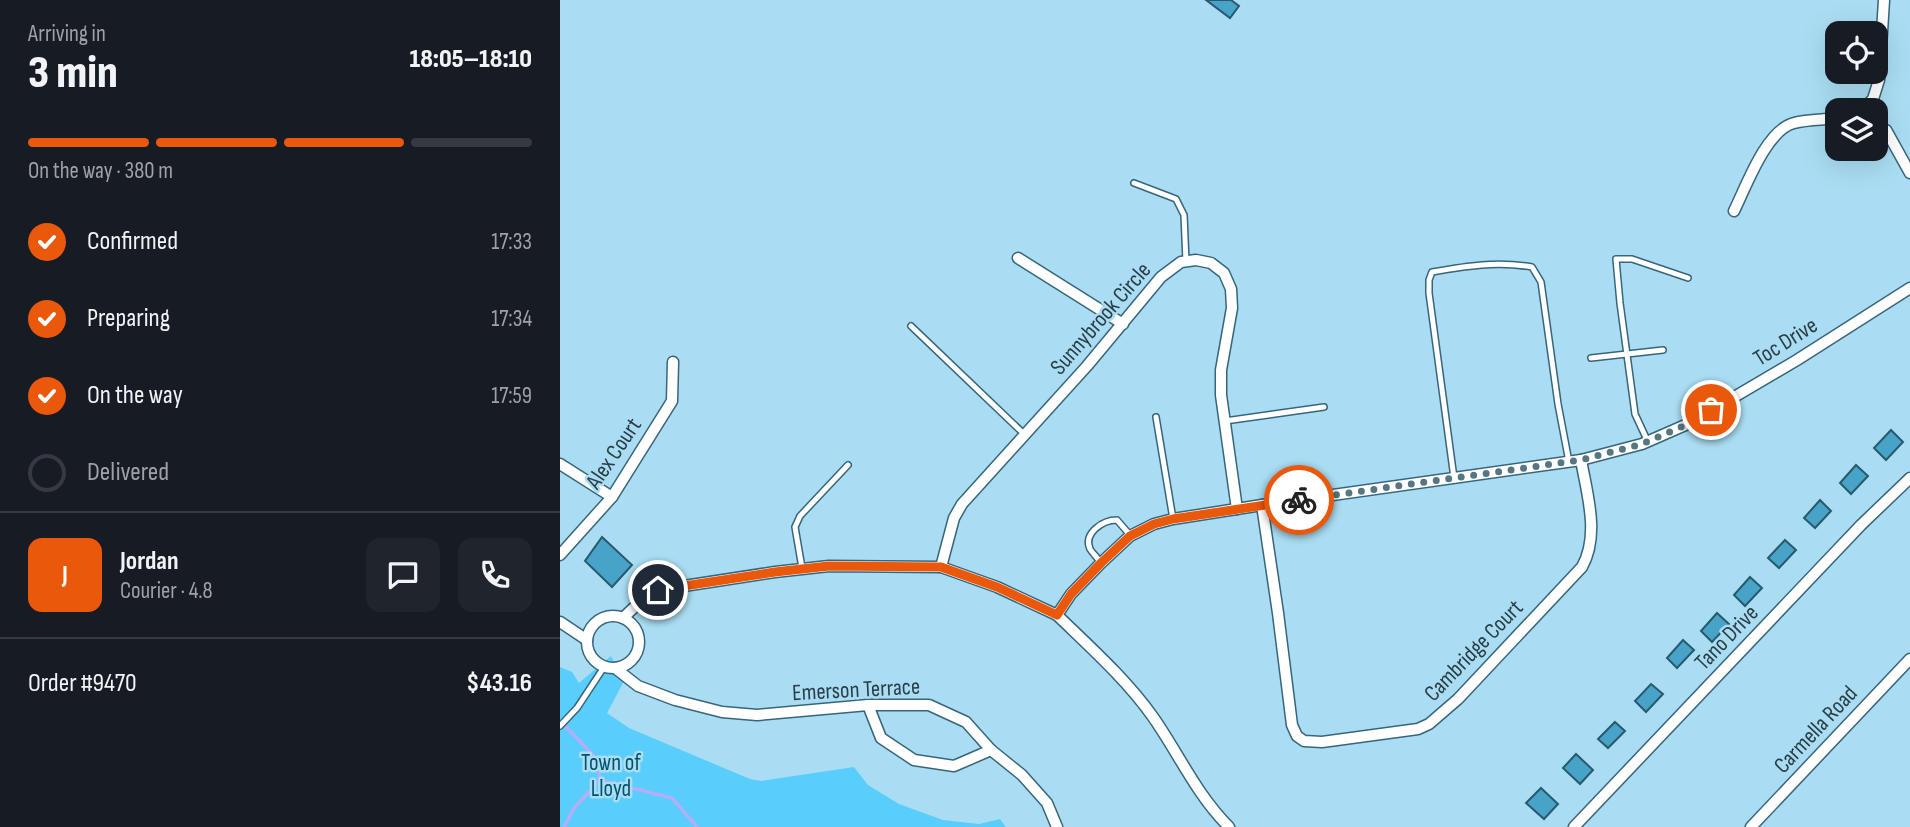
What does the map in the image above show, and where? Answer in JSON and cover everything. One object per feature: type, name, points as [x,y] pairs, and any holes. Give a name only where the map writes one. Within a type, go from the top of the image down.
[{"type":"street","points":[[1873,98],[1879,80],[1884,0]]},
{"type":"street","points":[[1734,211],[1763,152],[1776,134],[1792,123],[1825,119]]},
{"type":"street","points":[[1888,134],[1910,173]]},
{"type":"street","points":[[1018,258],[1123,324]]},
{"type":"street","name":"Sunnybrook Circle","points":[[941,567],[954,518],[962,504],[1087,366],[1161,277],[1186,261],[1211,263],[1224,273],[1231,289],[1232,308],[1221,370],[1221,396],[1237,509]]},
{"type":"street","name":"Toc Drive","points":[[1057,615],[1071,594],[1101,563],[1130,536],[1154,524],[1262,505],[1575,461],[1648,442],[1690,423],[1797,360],[1910,288]]},
{"type":"street","name":"Alex Court","points":[[560,555],[612,497],[672,401],[673,362]]},
{"type":"street","name":"Cambridge Court","points":[[1262,505],[1292,725],[1297,736],[1304,741],[1322,741],[1418,729],[1429,724],[1458,699],[1582,567],[1591,547],[1590,514],[1575,461]]},
{"type":"street","points":[[560,464],[612,497]]},
{"type":"street","name":"Tano Drive","points":[[1574,827],[1852,535],[1910,478]]},
{"type":"street","points":[[623,618],[646,596],[658,590],[802,568],[941,567],[997,587],[1057,615],[1117,674],[1153,717],[1187,774],[1229,827]]},
{"type":"street","points":[[615,616],[623,618],[636,629],[639,646],[636,654],[623,666],[609,667],[596,662],[591,656],[587,640],[589,632],[600,620],[615,616]]},
{"type":"street","points":[[560,622],[587,640]]},
{"type":"street","name":"Carmella Road","points":[[1751,827],[1910,659]]},
{"type":"street","name":"Emerson Terrace","points":[[609,667],[638,687],[722,712],[757,715],[868,705],[929,705],[966,722],[991,750],[1022,775],[1047,803],[1057,827]]},
{"type":"street","points":[[868,705],[881,738],[914,760],[954,766],[991,750]]},
{"type":"lane","points":[[1134,183],[1176,199],[1184,215],[1186,261]]},
{"type":"lane","points":[[1648,442],[1635,414],[1616,259],[1632,259],[1688,278]]},
{"type":"lane","points":[[1454,478],[1429,280],[1432,272],[1483,264],[1532,267],[1541,282],[1558,404],[1575,461]]},
{"type":"lane","points":[[911,326],[1024,434]]},
{"type":"lane","points":[[1591,358],[1662,350]]},
{"type":"lane","points":[[1225,421],[1324,407]]},
{"type":"lane","points":[[1156,417],[1173,519]]},
{"type":"lane","points":[[802,568],[795,527],[800,516],[848,466]]},
{"type":"lane","points":[[1101,563],[1090,549],[1089,542],[1093,531],[1103,523],[1116,520],[1130,536]]},
{"type":"lane","points":[[560,726],[609,667]]},
{"type":"green space","name":"Town of Lloyd","points":[[611,656],[624,681],[607,713],[629,728],[750,779],[761,781],[854,767],[868,785],[899,804],[943,820],[979,824],[1000,819],[1006,827],[560,827],[560,667],[572,672],[579,683]]},
{"type":"building","points":[[1206,0],[1231,0],[1239,6],[1230,18]]},
{"type":"building","points":[[1891,430],[1903,442],[1886,460],[1874,448]]},
{"type":"building","points":[[1856,465],[1868,476],[1851,494],[1840,483]]},
{"type":"building","points":[[1820,500],[1831,511],[1815,528],[1804,518]]},
{"type":"building","points":[[602,537],[632,565],[612,587],[585,561]]},
{"type":"building","points":[[1785,540],[1796,550],[1779,568],[1768,558]]},
{"type":"building","points":[[1750,577],[1762,588],[1745,606],[1734,595]]},
{"type":"building","points":[[1717,613],[1729,624],[1712,642],[1701,631]]},
{"type":"building","points":[[1683,640],[1694,650],[1677,668],[1667,658]]},
{"type":"building","points":[[1651,684],[1663,694],[1646,712],[1635,701]]},
{"type":"building","points":[[1615,722],[1625,731],[1608,748],[1598,739]]},
{"type":"building","points":[[1576,754],[1593,770],[1580,784],[1563,768]]},
{"type":"building","points":[[1541,788],[1558,804],[1544,819],[1526,803]]},
{"type":"waterway","points":[[564,827],[574,808],[600,780],[597,759],[565,726]]},
{"type":"waterway","points":[[600,780],[672,798],[697,827]]},
{"type":"way so far","points":[[1299,500],[1581,460],[1642,444],[1690,423],[1711,410]]},
{"type":"route","points":[[658,590],[802,568],[941,567],[997,587],[1057,615],[1071,594],[1101,563],[1130,536],[1154,524],[1299,500]]}]
